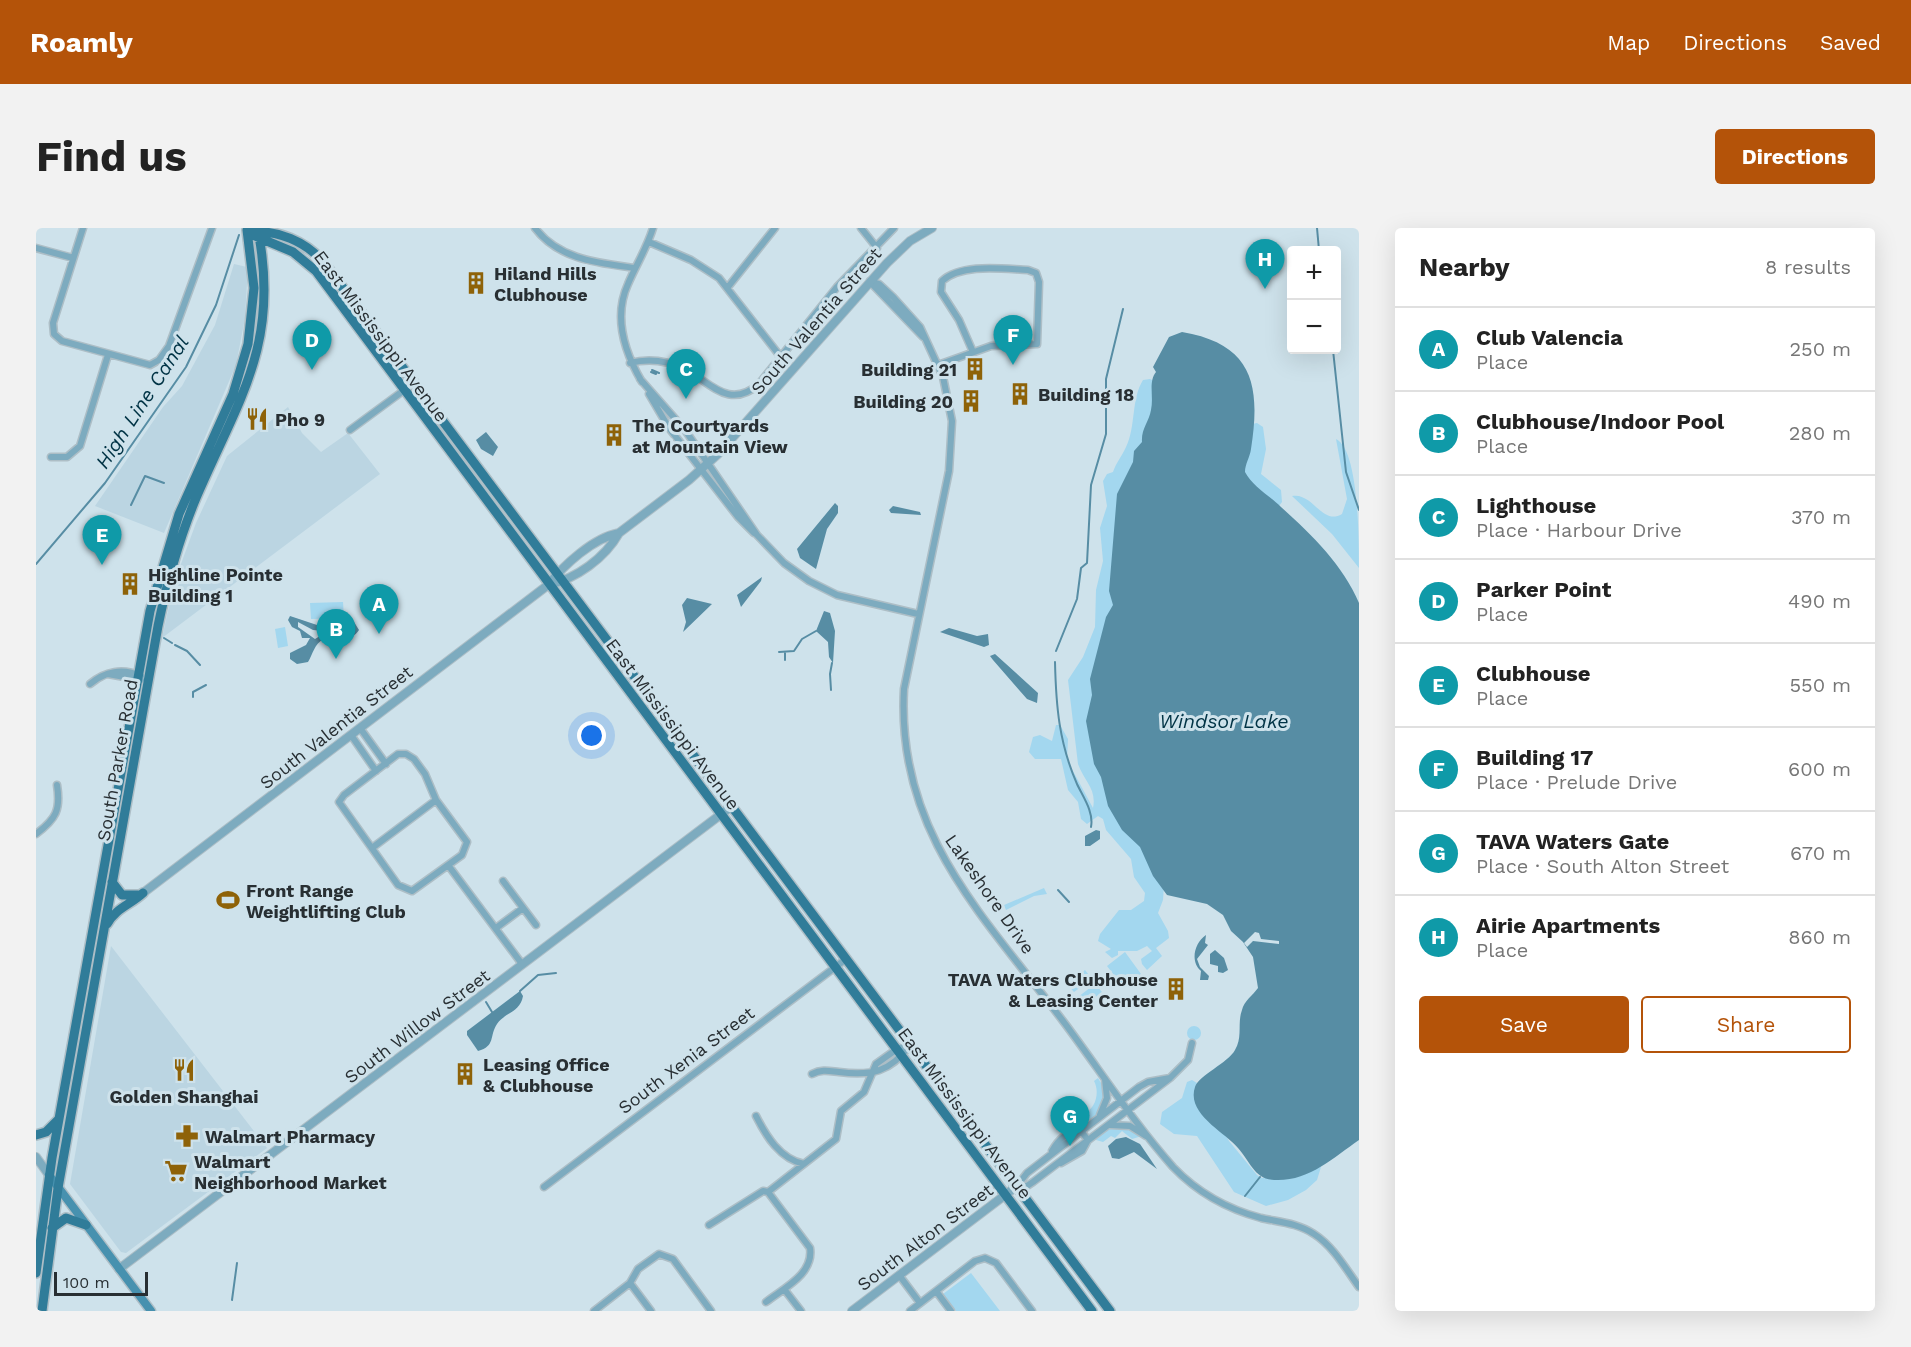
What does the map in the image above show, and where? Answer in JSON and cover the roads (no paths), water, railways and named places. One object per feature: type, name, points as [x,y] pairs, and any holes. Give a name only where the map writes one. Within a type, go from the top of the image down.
[{"type":"main road","points":[[279,228],[288,237]]},
{"type":"main road","name":"East Mississippi Avenue","points":[[247,231],[272,231],[288,237],[311,249],[325,264],[1110,1311]]},
{"type":"main road","name":"South Parker Road","points":[[36,1273],[49,1175],[150,611],[166,549],[187,494],[233,394],[246,353],[254,288],[247,231]]},
{"type":"main road","name":"East Mississippi Avenue","points":[[258,232],[312,266],[403,391],[1092,1311]]},
{"type":"main road","name":"South Parker Road","points":[[42,1311],[58,1188],[147,680],[165,591],[176,552],[195,501],[241,403],[252,373],[263,317],[263,261],[258,232]]},
{"type":"main road","points":[[263,261],[272,250],[284,248]]},
{"type":"main road","points":[[112,882],[124,896],[131,897],[143,893]]},
{"type":"main road","points":[[103,931],[118,909],[143,893]]},
{"type":"main road","points":[[99,894],[108,901],[132,902]]},
{"type":"main road","points":[[36,1135],[48,1130],[59,1119]]},
{"type":"main road","points":[[49,1175],[151,1311]]},
{"type":"main road","points":[[52,1228],[66,1218],[86,1225]]},
{"type":"street","points":[[83,228],[53,323],[54,334],[62,341],[145,365],[159,360],[169,346],[212,228]]},
{"type":"street","points":[[535,228],[550,244],[570,255],[599,263],[635,268]]},
{"type":"street","points":[[653,228],[649,242],[626,286],[622,312],[624,342],[630,363],[667,424],[705,467]]},
{"type":"street","points":[[728,287],[775,228]]},
{"type":"street","points":[[861,228],[877,248]]},
{"type":"street","points":[[630,363],[645,360],[671,364],[691,373],[720,392],[736,394],[750,391],[759,384],[837,287],[894,228]]},
{"type":"street","name":"South Valentia Street","points":[[560,578],[599,542],[619,533],[705,467],[870,281],[902,248],[932,228]]},
{"type":"street","points":[[649,242],[698,264],[728,287],[780,356]]},
{"type":"street","points":[[36,248],[72,258]]},
{"type":"street","points":[[938,365],[1001,345],[1037,345],[1039,282],[1036,273],[1028,270],[975,270],[945,278],[940,285],[941,292],[959,320],[974,352]]},
{"type":"street","name":"Lakeshore Drive","points":[[870,281],[925,339],[938,365],[951,410],[952,450],[905,675],[903,717],[909,774],[923,818],[950,870],[1153,1142],[1180,1174],[1219,1202],[1250,1215],[1298,1226],[1318,1236],[1359,1287]]},
{"type":"street","points":[[51,457],[67,457],[80,446],[108,355]]},
{"type":"street","points":[[640,379],[681,425],[705,467],[741,520],[786,566],[822,589],[846,598],[918,614]]},
{"type":"street","points":[[350,430],[403,391]]},
{"type":"street","name":"South Valentia Street","points":[[143,893],[548,585],[602,555],[619,533]]},
{"type":"street","points":[[90,684],[117,671],[147,680]]},
{"type":"street","points":[[360,728],[386,764]]},
{"type":"street","points":[[351,735],[376,771]]},
{"type":"street","points":[[398,754],[406,754],[425,774],[436,800],[465,837],[467,847],[417,889],[407,891],[398,885],[339,802],[386,764],[398,754]]},
{"type":"street","points":[[36,834],[52,821],[58,812],[57,785]]},
{"type":"street","points":[[372,848],[436,800]]},
{"type":"street","name":"South Willow Street","points":[[120,1269],[732,807]]},
{"type":"street","points":[[448,865],[522,964]]},
{"type":"street","points":[[503,881],[536,925]]},
{"type":"street","points":[[496,928],[523,908]]},
{"type":"street","name":"South Xenia Street","points":[[544,1187],[846,958]]},
{"type":"street","name":"South Alton Street","points":[[1017,1186],[1029,1184],[1170,1078],[1187,1061],[1192,1043]]},
{"type":"street","points":[[709,1225],[758,1193],[768,1192],[836,1139],[841,1111],[864,1092],[876,1064],[910,1045]]},
{"type":"street","points":[[812,1074],[820,1070],[874,1073]]},
{"type":"street","points":[[1098,1118],[1107,1100],[1104,1076]]},
{"type":"street","name":"South Alton Street","points":[[852,1311],[1017,1186],[1023,1176],[1050,1154],[1060,1139],[1071,1132],[1081,1131],[1144,1084],[1170,1078]]},
{"type":"street","points":[[756,1116],[762,1129],[778,1149],[796,1162],[804,1164]]},
{"type":"street","points":[[1105,1127],[1118,1124],[1130,1126],[1153,1142]]},
{"type":"street","points":[[1081,1131],[1088,1140]]},
{"type":"street","points":[[36,1157],[49,1175]]},
{"type":"street","points":[[766,1302],[806,1270],[811,1255],[810,1248],[768,1192]]},
{"type":"street","points":[[599,1310],[630,1283],[634,1273],[659,1254],[669,1256],[711,1311]]},
{"type":"street","points":[[910,1311],[980,1259],[992,1259],[1032,1311]]},
{"type":"street","points":[[899,1275],[920,1303]]},
{"type":"street","points":[[630,1283],[651,1311]]},
{"type":"street","points":[[784,1289],[801,1311]]},
{"type":"street","points":[[936,1291],[951,1311]]},
{"type":"water","name":"Windsor Lake","points":[[1182,332],[1206,338],[1224,346],[1238,357],[1247,371],[1254,405],[1251,449],[1245,472],[1326,551],[1344,576],[1359,603],[1359,1140],[1320,1168],[1286,1180],[1267,1179],[1257,1173],[1238,1148],[1201,1114],[1194,1097],[1198,1082],[1235,1050],[1243,1007],[1258,988],[1253,957],[1243,942],[1231,931],[1223,915],[1207,904],[1167,895],[1153,876],[1140,847],[1122,830],[1108,806],[1101,777],[1094,764],[1086,721],[1092,695],[1090,679],[1106,617],[1113,605],[1109,591],[1117,494],[1133,462],[1134,451],[1142,442],[1150,414],[1152,380],[1156,372],[1153,367],[1169,337]]},
{"type":"water","points":[[486,432],[498,447],[493,456],[481,449],[476,440]]},
{"type":"water","points":[[835,503],[838,506],[838,513],[827,529],[816,569],[800,558],[797,549]]},
{"type":"water","points":[[893,506],[920,512],[921,515],[891,513],[889,510]]},
{"type":"water","points":[[762,577],[761,581],[741,607],[737,595]]},
{"type":"water","points":[[687,598],[712,604],[683,632],[686,622],[682,605]]},
{"type":"water","points":[[824,611],[830,613],[835,631],[833,663],[829,657],[828,642],[816,631]]},
{"type":"water","points":[[290,616],[335,631],[345,623],[354,622],[359,630],[351,636],[324,639],[316,646],[308,662],[297,664],[290,659],[290,653],[306,645],[310,638],[302,638],[300,631],[292,627],[288,620]],"holes":[[[298,622],[325,633],[315,639],[298,627]]]},
{"type":"water","points":[[949,628],[977,636],[988,634],[989,645],[984,647],[940,632]]},
{"type":"water","points":[[995,654],[1038,693],[1037,703],[1027,699],[993,660],[990,656]]},
{"type":"water","points":[[1096,830],[1100,831],[1100,839],[1090,846],[1085,846],[1085,836]]},
{"type":"water","points":[[1206,935],[1205,943],[1208,945],[1197,959],[1200,967],[1209,976],[1208,980],[1200,980],[1201,971],[1195,963],[1195,953],[1202,938]]},
{"type":"water","points":[[1215,950],[1224,958],[1228,970],[1223,973],[1218,972],[1218,966],[1210,964],[1210,954]]},
{"type":"water","points":[[520,991],[523,996],[519,1006],[500,1020],[490,1043],[478,1051],[467,1035],[467,1031]]},
{"type":"water","points":[[1126,1137],[1140,1144],[1157,1169],[1134,1152],[1119,1159],[1112,1158],[1108,1146],[1116,1139]]},
{"type":"waterway","name":"High Line Canal","points":[[1317,228],[1319,246]]},
{"type":"waterway","name":"High Line Canal","points":[[36,564],[105,483],[186,367],[216,305],[239,235]]},
{"type":"waterway","points":[[1056,651],[1077,599],[1081,568],[1087,563],[1091,485],[1106,434],[1106,379],[1123,309]]},
{"type":"waterway","name":"High Line Canal","points":[[1333,354],[1346,472],[1359,510]]},
{"type":"waterway","points":[[652,370],[659,373]]},
{"type":"waterway","points":[[651,372],[656,374]]},
{"type":"waterway","points":[[131,505],[145,476],[164,483]]},
{"type":"waterway","points":[[779,652],[794,651],[802,639],[816,631]]},
{"type":"waterway","points":[[164,638],[172,643]]},
{"type":"waterway","points":[[175,645],[187,651],[200,665]]},
{"type":"waterway","points":[[785,653],[785,660]]},
{"type":"waterway","points":[[1055,662],[1056,694],[1062,739],[1071,769],[1089,810],[1091,827]]},
{"type":"waterway","points":[[831,690],[832,663]]},
{"type":"waterway","points":[[193,697],[193,692],[206,685]]},
{"type":"waterway","points":[[1058,890],[1069,902]]},
{"type":"waterway","points":[[520,991],[538,975],[556,973]]},
{"type":"waterway","points":[[486,1002],[492,1012]]},
{"type":"waterway","points":[[1245,1196],[1260,1177]]},
{"type":"waterway","points":[[232,1300],[237,1263]]},
{"type":"place","name":"Hiland Hills Clubhouse","points":[[476,283]]},
{"type":"place","name":"Airie Apartments","points":[[1265,289]]},
{"type":"place","name":"Building 17","points":[[1013,365]]},
{"type":"place","name":"Building 21","points":[[975,369]]},
{"type":"place","name":"Parker Point","points":[[312,370]]},
{"type":"place","name":"Building 18","points":[[1020,394]]},
{"type":"place","name":"Lighthouse","points":[[686,399]]},
{"type":"place","name":"Building 20","points":[[971,401]]},
{"type":"place","name":"Pho 9","points":[[257,419]]},
{"type":"place","name":"The Courtyards at Mountain View","points":[[614,435]]},
{"type":"place","name":"Clubhouse","points":[[102,565]]},
{"type":"place","name":"Highline Pointe Building 1","points":[[130,584]]},
{"type":"place","name":"Club Valencia","points":[[379,634]]},
{"type":"place","name":"Clubhouse/Indoor Pool","points":[[336,659]]},
{"type":"place","name":"Front Range Weightlifting Club","points":[[228,900]]},
{"type":"place","name":"TAVA Waters Clubhouse & Leasing Center","points":[[1176,989]]},
{"type":"place","name":"Golden Shanghai","points":[[184,1070]]},
{"type":"place","name":"Leasing Office & Clubhouse","points":[[465,1074]]},
{"type":"place","name":"Walmart Pharmacy","points":[[187,1136]]},
{"type":"place","name":"TAVA Waters Gate","points":[[1070,1146]]},
{"type":"place","name":"Walmart Neighborhood Market","points":[[176,1171]]}]
